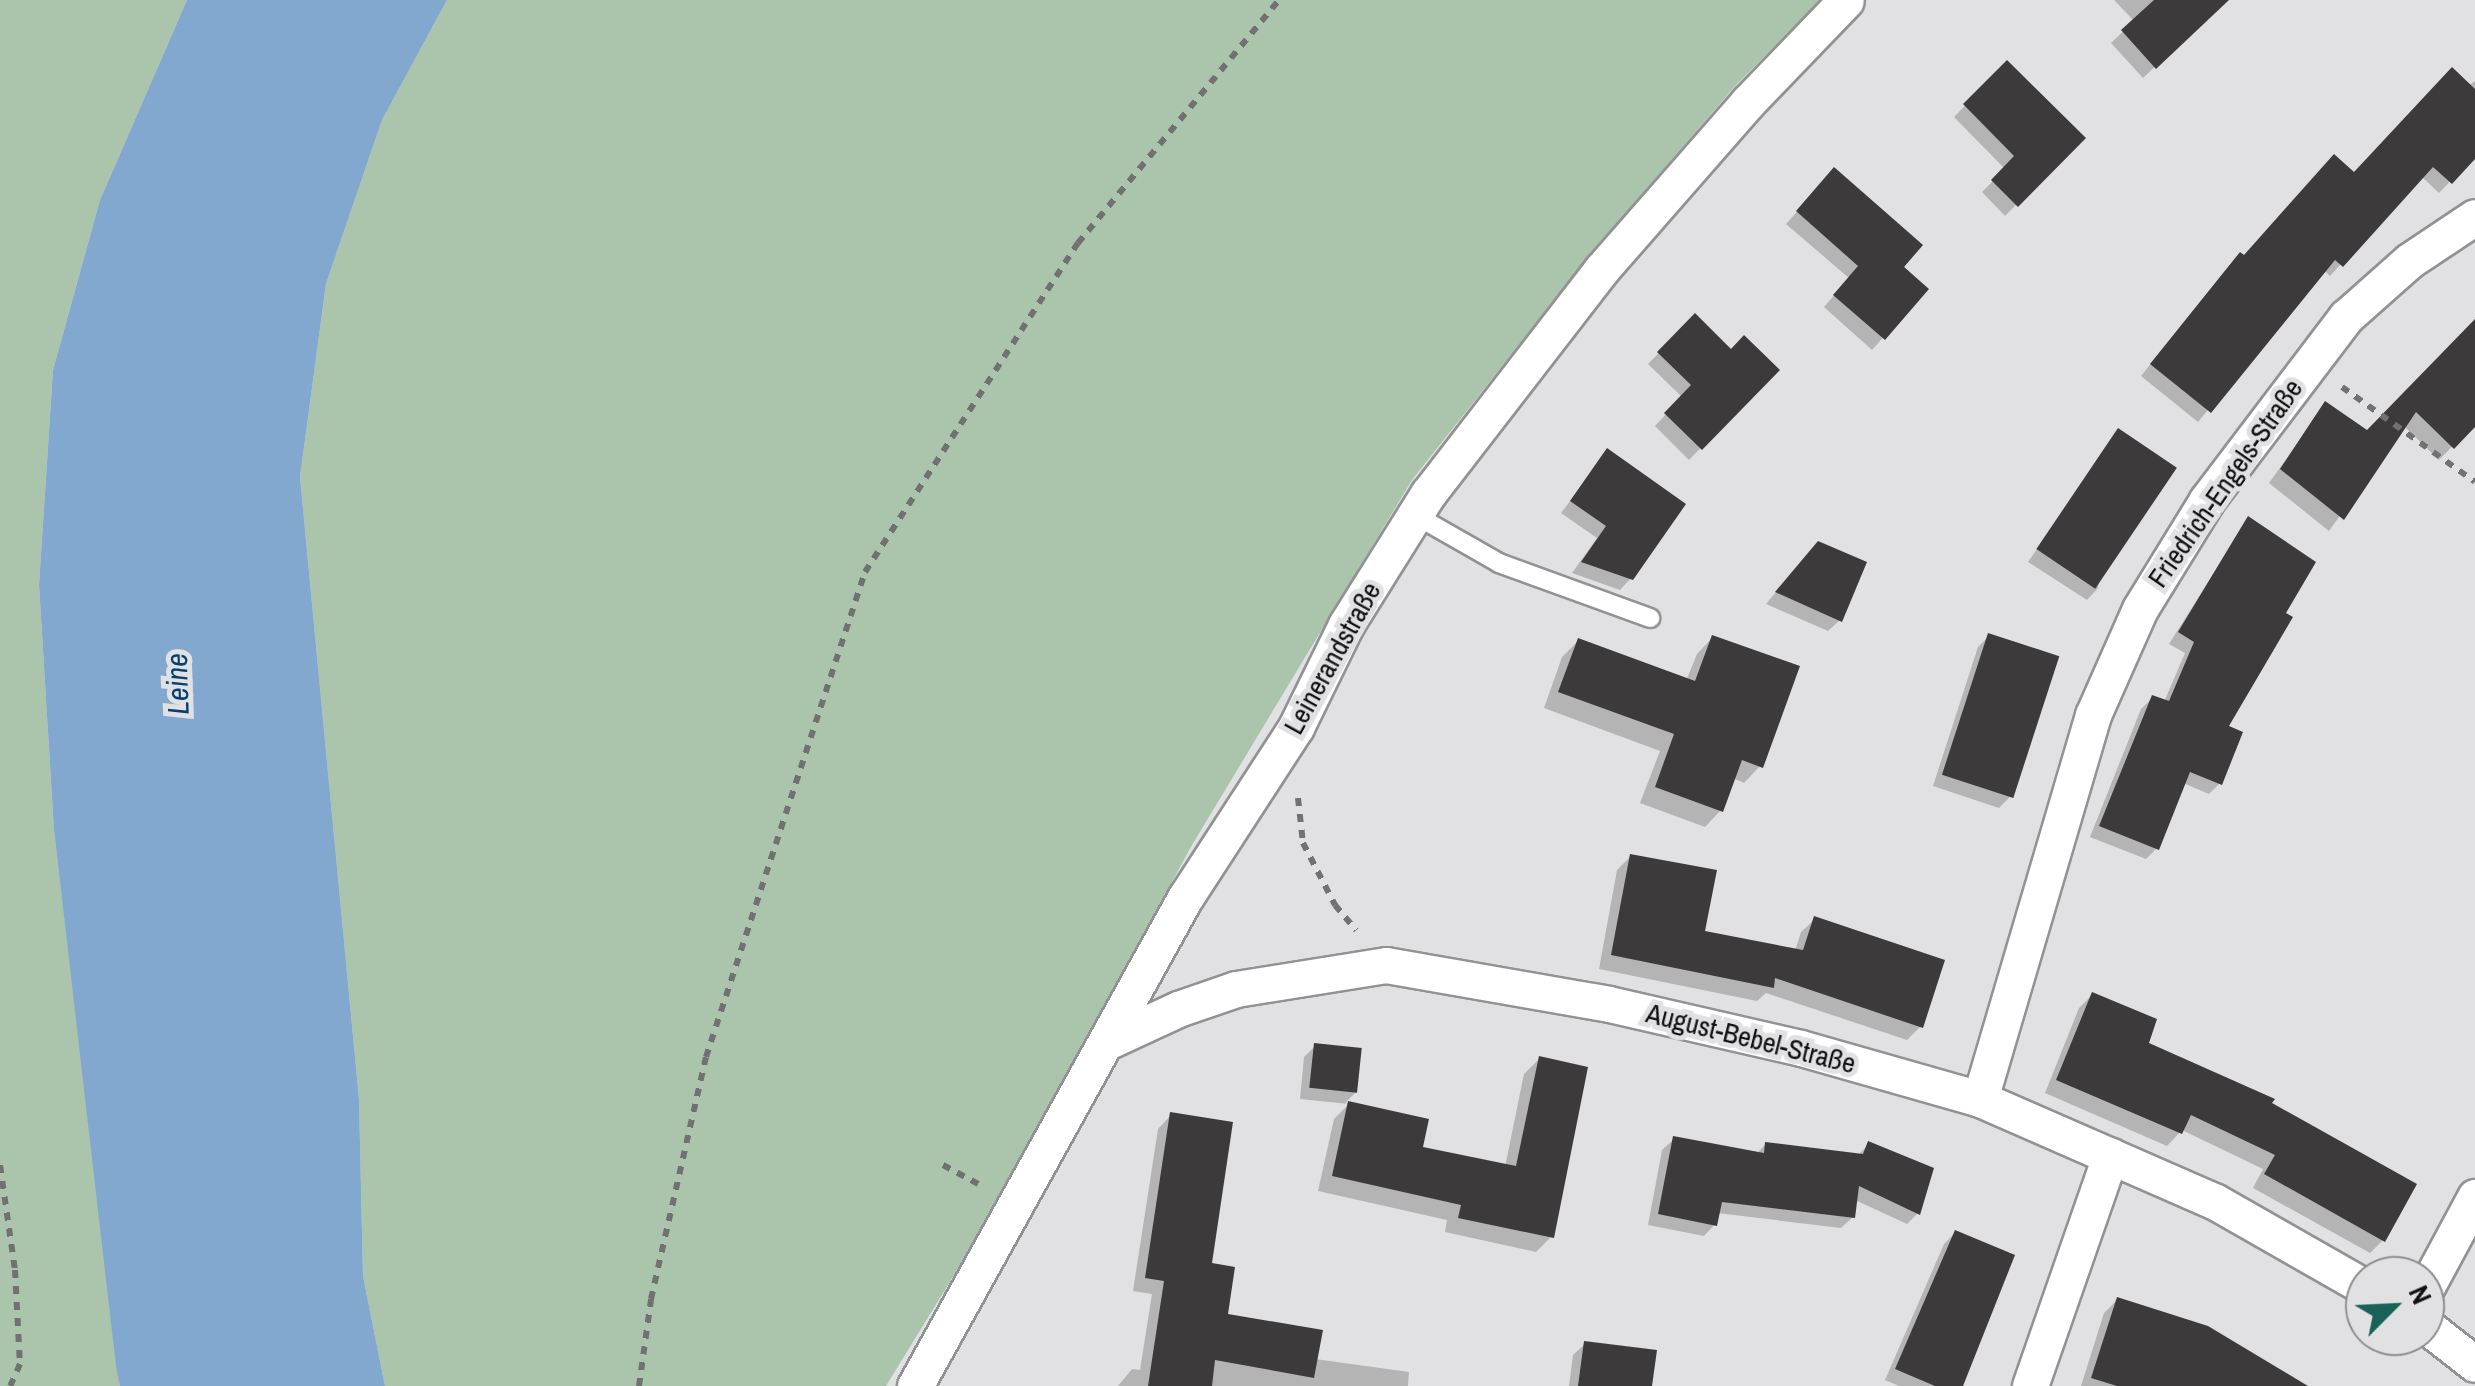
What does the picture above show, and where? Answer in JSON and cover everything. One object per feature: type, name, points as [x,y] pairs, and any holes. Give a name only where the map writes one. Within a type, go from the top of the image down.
[{"type":"street","name":"Leinerandstraße","points":[[915,1386],[1185,898],[1296,727],[1346,625],[1416,515],[1601,270],[1748,102],[1846,0]]},
{"type":"street","name":"Friedrich-Engels-Straße","points":[[1980,1099],[2093,715],[2140,609],[2207,500],[2346,316],[2409,260],[2475,217]]},
{"type":"street","name":"August-Bebel-Straße","points":[[1105,1043],[1178,1009],[1236,989],[1386,964],[1609,1004],[1801,1048],[1980,1099],[2214,1201],[2345,1276]]},
{"type":"street","points":[[2030,1386],[2110,1156]]},
{"type":"street","points":[[2443,1256],[2475,1198]]},
{"type":"street","points":[[2445,1341],[2475,1364]]},
{"type":"lane","points":[[1416,515],[1499,563],[1650,618]]},
{"type":"path","points":[[639,1386],[651,1298],[706,1058],[865,572],[1078,243],[1279,0]]},
{"type":"path","points":[[2308,363],[2475,482]]},
{"type":"path","points":[[1296,727],[1296,781],[1304,842],[1334,905],[1386,964]]},
{"type":"path","points":[[0,1165],[15,1270],[20,1364],[10,1386]]},
{"type":"green space","points":[[0,0],[187,0],[100,200],[53,370],[39,585],[54,830],[120,1386],[0,1386]]},
{"type":"green space","points":[[447,0],[1820,0],[1735,86],[1589,256],[1412,480],[1192,845],[992,1213],[886,1386],[385,1386],[363,1276],[359,1099],[300,477],[326,284],[382,120]]},
{"type":"water","name":"Leine","points":[[187,0],[447,0],[382,120],[326,284],[300,477],[359,1099],[363,1276],[385,1386],[120,1386],[116,1366],[54,830],[39,585],[53,370],[100,200]]},
{"type":"building","points":[[2154,0],[2229,0],[2156,69],[2121,30]]},
{"type":"building","points":[[2007,60],[2086,138],[2018,207],[1991,180],[2014,156],[1963,104]]},
{"type":"building","points":[[2452,67],[2475,89],[2475,159],[2452,184],[2433,167],[2343,267],[2335,260],[2211,413],[2150,364],[2240,252],[2244,255],[2334,154],[2354,172]]},
{"type":"building","points":[[1834,167],[1923,245],[1904,267],[1929,289],[1885,340],[1833,295],[1858,266],[1796,211]]},
{"type":"building","points":[[1695,313],[1731,349],[1744,335],[1780,370],[1702,450],[1664,413],[1691,385],[1657,352]]},
{"type":"building","points":[[2475,319],[2475,427],[2454,449],[2416,412],[2344,520],[2280,469],[2325,401],[2367,430]]},
{"type":"building","points":[[2118,428],[2177,468],[2095,589],[2036,549]]},
{"type":"building","points":[[1607,448],[1686,504],[1633,580],[1581,562],[1606,526],[1570,501]]},
{"type":"building","points":[[2248,516],[2316,562],[2286,613],[2293,617],[2229,726],[2243,732],[2222,785],[2190,772],[2159,850],[2099,826],[2152,695],[2169,701],[2194,642],[2178,632]]},
{"type":"building","points":[[1818,541],[1867,562],[1842,622],[1775,592]]},
{"type":"building","points":[[1988,633],[2059,656],[2013,798],[1942,775]]},
{"type":"building","points":[[1712,635],[1800,666],[1763,768],[1742,760],[1723,812],[1655,787],[1674,734],[1558,692],[1578,638],[1695,681]]},
{"type":"building","points":[[1630,854],[1717,870],[1705,931],[1803,950],[1814,916],[1945,960],[1923,1028],[1775,978],[1774,988],[1611,955]]},
{"type":"building","points":[[2092,992],[2157,1019],[2149,1043],[2275,1099],[2272,1103],[2417,1184],[2385,1242],[2264,1174],[2275,1155],[2191,1115],[2182,1134],[2056,1080]]},
{"type":"building","points":[[1314,1043],[1362,1048],[1357,1093],[1309,1088]]},
{"type":"building","points":[[1539,1056],[1588,1067],[1554,1238],[1458,1218],[1461,1205],[1332,1176],[1348,1101],[1429,1119],[1423,1147],[1516,1166]]},
{"type":"building","points":[[1170,1112],[1233,1122],[1212,1263],[1235,1267],[1228,1314],[1323,1330],[1314,1378],[1215,1360],[1212,1386],[1148,1386],[1164,1281],[1145,1278]]},
{"type":"building","points":[[1673,1136],[1764,1153],[1765,1142],[1863,1154],[1868,1141],[1934,1168],[1920,1215],[1859,1186],[1855,1218],[1722,1202],[1717,1226],[1658,1214]]},
{"type":"building","points":[[1955,1230],[2015,1255],[1963,1386],[1935,1386],[1895,1369]]},
{"type":"building","points":[[2117,1297],[2208,1326],[2308,1386],[2117,1386],[2091,1378]]},
{"type":"building","points":[[1584,1341],[1657,1350],[1652,1386],[1578,1386]]}]
